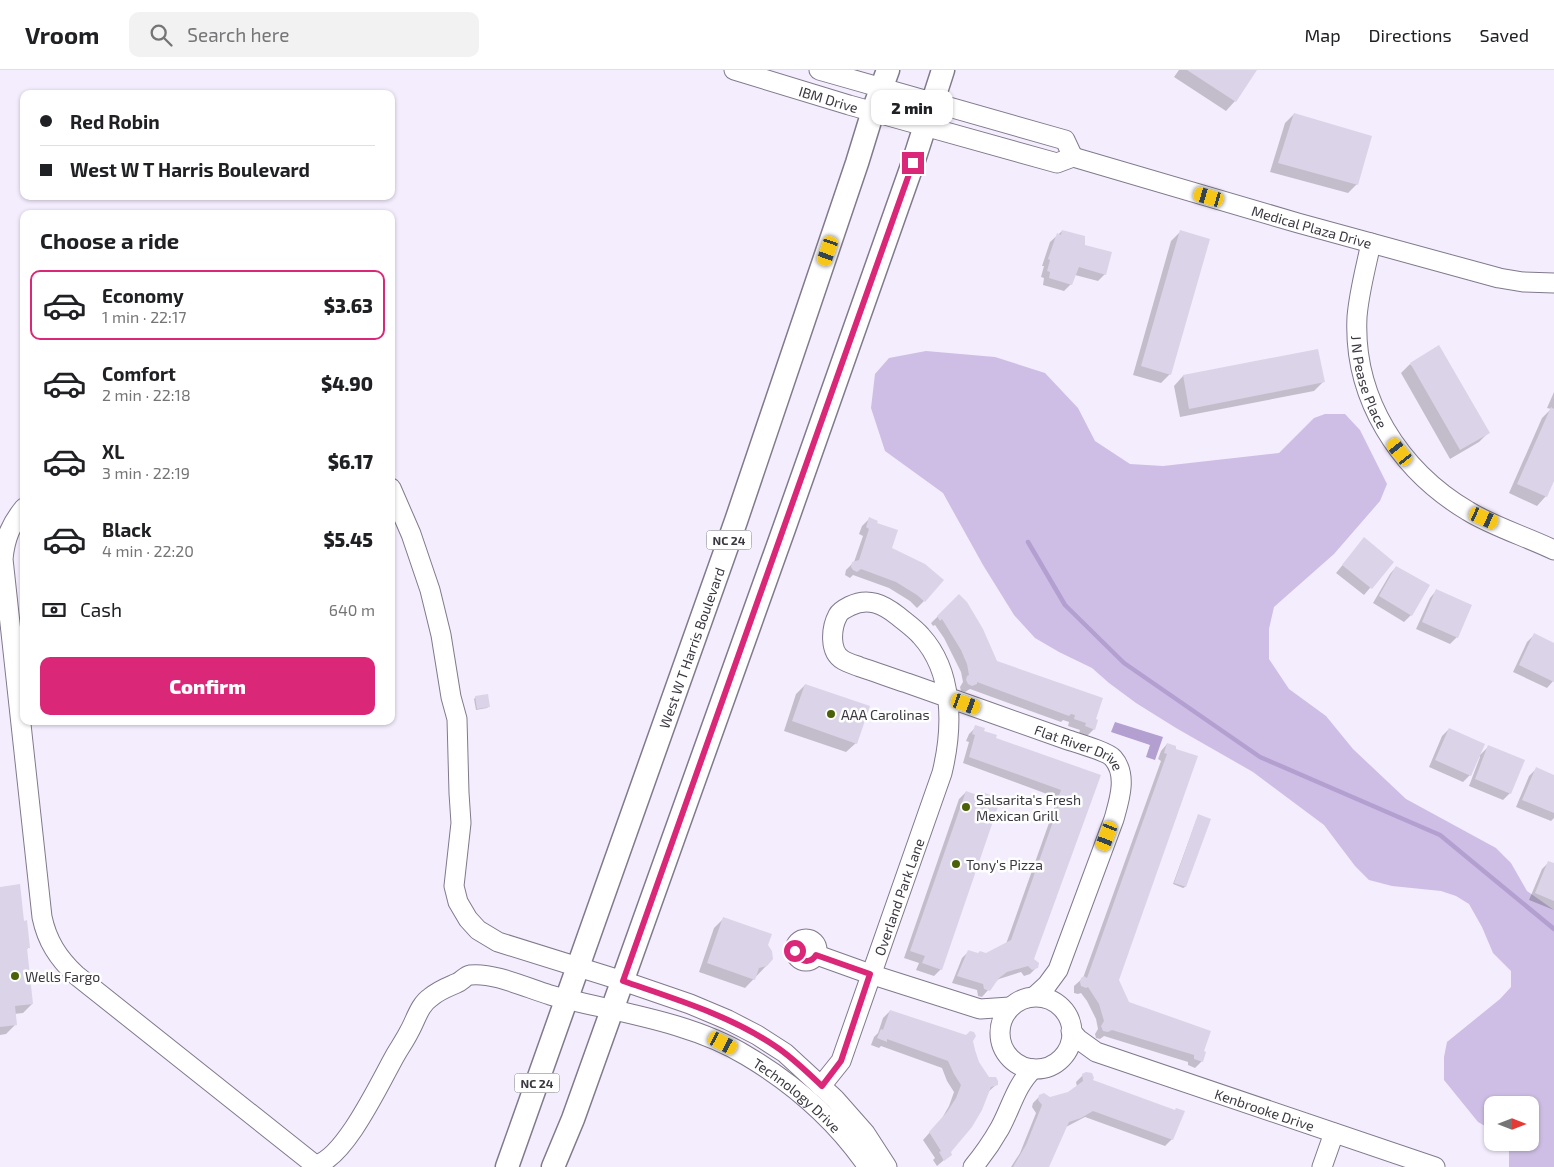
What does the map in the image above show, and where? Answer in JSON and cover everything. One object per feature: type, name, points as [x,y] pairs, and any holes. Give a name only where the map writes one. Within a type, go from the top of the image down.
[{"type":"main road","points":[[553,1167],[573,1119],[623,981],[795,498],[943,70]]},
{"type":"main road","name":"West W T Harris Boulevard","points":[[506,1167],[579,967],[736,521],[885,79]]},
{"type":"street","name":"IBM Drive","points":[[734,70],[925,126]]},
{"type":"street","name":"IBM Drive","points":[[819,70],[885,79],[932,102]]},
{"type":"street","points":[[932,102],[1065,140],[1073,157]]},
{"type":"street","name":"Medical Plaza Drive","points":[[925,126],[1057,163],[1073,157],[1298,223],[1513,281],[1536,284],[1554,283]]},
{"type":"street","name":"J N Pease Place","points":[[1372,243],[1357,316],[1359,348],[1362,376],[1372,406],[1388,437],[1412,467],[1440,494],[1470,512],[1554,550]]},
{"type":"street","name":"Technology Drive","points":[[395,497],[406,520],[428,584],[441,635],[451,697],[457,719],[461,823],[454,886],[462,911],[473,925],[492,939],[623,981],[709,1012],[747,1030],[785,1053],[822,1086],[854,1118],[887,1167]]},
{"type":"street","name":"Technology Drive","points":[[20,513],[11,525],[7,535],[4,546],[3,566],[20,719]]},
{"type":"street","name":"Flat River Drive","points":[[949,698],[938,663],[930,648],[921,636],[887,607],[872,601],[859,602],[848,606],[839,613],[834,626],[833,642],[835,652],[843,660],[949,698],[1112,756],[1118,764],[1121,777],[1120,796],[1114,820],[1058,970],[1047,985],[1035,996],[1020,1000],[1010,1006]]},
{"type":"street","name":"Overland Park Lane","points":[[822,1086],[841,1061],[942,773],[947,754],[949,698]]},
{"type":"street","name":"Technology Drive","points":[[21,725],[41,908],[49,941],[60,958],[78,977],[315,1165],[321,1164],[329,1158],[348,1136],[428,999],[440,990],[457,983],[467,975],[481,975],[698,1033],[746,1055],[806,1098],[838,1129],[868,1167]]},
{"type":"street","points":[[816,955],[980,1009],[1010,1006]]},
{"type":"street","name":"Flat River Drive","points":[[1058,970],[1060,1006],[1067,1015],[1071,1031]]},
{"type":"street","points":[[1035,996],[1048,999],[1060,1006]]},
{"type":"street","points":[[1010,1006],[1002,1020],[1000,1038],[1004,1050],[1024,1066],[1047,1067],[1062,1056],[1070,1043],[1071,1031]]},
{"type":"street","points":[[980,1009],[990,1022],[1000,1029]]},
{"type":"street","name":"Kenbrooke Drive","points":[[1071,1031],[1078,1039],[1096,1052],[1334,1133],[1413,1164],[1435,1167]]},
{"type":"street","name":"Kenbrooke Drive","points":[[1062,1056],[1096,1052]]},
{"type":"street","points":[[973,1167],[986,1152],[1000,1127],[1016,1091],[1026,1075],[1024,1066]]},
{"type":"street","points":[[1322,1167],[1334,1133]]},
{"type":"shaded area","points":[[926,351],[995,357],[1045,373],[1078,408],[1095,441],[1130,464],[1163,466],[1279,453],[1314,418],[1325,414],[1345,414],[1360,430],[1387,484],[1380,501],[1334,554],[1274,607],[1269,629],[1269,659],[1289,689],[1326,716],[1353,749],[1406,799],[1496,848],[1511,863],[1527,891],[1554,910],[1554,1167],[1509,1167],[1509,1151],[1539,1151],[1539,1096],[1484,1096],[1484,1125],[1478,1122],[1444,1080],[1444,1057],[1447,1042],[1500,999],[1511,987],[1511,971],[1493,953],[1482,927],[1469,904],[1456,896],[1441,891],[1392,886],[1369,880],[1355,866],[1324,825],[1253,772],[1136,703],[1092,668],[1035,638],[1014,615],[983,565],[943,493],[885,451],[871,408],[875,374],[889,358]]},
{"type":"shaded area","points":[[1115,722],[1163,737],[1155,760],[1146,757],[1150,745],[1111,732]]},
{"type":"building","points":[[1187,70],[1257,70],[1236,102]]},
{"type":"building","points":[[1294,113],[1372,136],[1358,185],[1278,163]]},
{"type":"building","points":[[1062,230],[1085,236],[1085,245],[1112,252],[1106,275],[1079,267],[1072,285],[1049,278],[1050,272],[1047,271],[1050,260],[1048,259],[1057,233],[1061,235]]},
{"type":"building","points":[[1180,230],[1210,239],[1171,375],[1141,366]]},
{"type":"building","points":[[1439,345],[1490,433],[1460,450],[1410,363]]},
{"type":"building","points":[[1318,349],[1325,382],[1189,409],[1183,375]]},
{"type":"building","points":[[1551,407],[1554,409],[1554,481],[1547,497],[1517,484]]},
{"type":"building","points":[[869,517],[878,521],[877,523],[898,530],[892,548],[925,564],[944,580],[925,602],[896,582],[861,569],[857,572],[851,567],[852,562],[859,560],[869,529],[866,527]]},
{"type":"building","points":[[1364,537],[1394,562],[1372,589],[1342,565]]},
{"type":"building","points":[[1396,566],[1430,585],[1412,616],[1379,596]]},
{"type":"building","points":[[1436,589],[1472,605],[1458,638],[1422,622]]},
{"type":"building","points":[[959,594],[967,602],[983,629],[997,661],[1103,698],[1096,719],[1098,720],[1095,730],[1085,726],[1086,723],[1074,719],[1075,715],[1071,714],[1069,716],[977,682],[977,684],[972,686],[968,684],[966,680],[969,675],[967,664],[961,650],[942,619],[940,621],[937,616]]},
{"type":"building","points":[[1534,633],[1554,643],[1554,682],[1519,665]]},
{"type":"building","name":"AAA Carolinas","points":[[805,684],[870,706],[857,744],[792,721]]},
{"type":"building","points":[[488,694],[490,707],[477,709],[475,696]]},
{"type":"building","points":[[975,725],[985,728],[984,731],[997,735],[996,738],[1101,775],[1034,959],[1039,963],[1038,968],[1032,970],[1028,966],[1007,972],[999,978],[990,991],[984,989],[983,984],[957,976],[968,950],[986,953],[1011,940],[1061,799],[1058,798],[1061,790],[969,757],[975,735],[972,734]]},
{"type":"building","points":[[1449,728],[1485,744],[1471,776],[1435,760]]},
{"type":"building","points":[[1167,743],[1176,746],[1176,749],[1198,756],[1119,980],[1129,1002],[1211,1031],[1204,1051],[1206,1052],[1203,1062],[1194,1059],[1194,1055],[1112,1030],[1108,1032],[1103,1031],[1101,1026],[1104,1021],[1099,1004],[1088,987],[1081,986],[1080,982],[1084,976],[1087,978],[1167,754],[1164,753]]},
{"type":"building","points":[[1488,745],[1525,760],[1511,794],[1475,779]]},
{"type":"building","points":[[1536,767],[1554,775],[1554,813],[1522,800]]},
{"type":"building","points":[[966,791],[980,796],[981,792],[1001,798],[942,970],[922,963],[925,956],[910,951]]},
{"type":"building","points":[[1198,814],[1211,819],[1186,887],[1174,883]]},
{"type":"building","points":[[1548,861],[1554,863],[1554,901],[1535,893]]},
{"type":"building","name":"Wells Fargo","points":[[20,884],[24,921],[27,920],[30,948],[27,948],[33,1004],[15,1006],[17,1025],[0,1027],[0,887]]},
{"type":"building","points":[[723,917],[772,934],[768,945],[772,951],[773,959],[767,966],[759,968],[755,980],[707,963]]},
{"type":"building","points":[[890,1010],[966,1035],[970,1031],[974,1032],[976,1036],[973,1041],[979,1062],[989,1077],[996,1077],[998,1081],[998,1085],[991,1087],[982,1110],[972,1127],[951,1152],[952,1155],[944,1161],[939,1152],[941,1151],[929,1132],[947,1112],[956,1098],[961,1085],[948,1061],[887,1039],[887,1042],[877,1038],[881,1029],[883,1030]]},
{"type":"building","points":[[1086,1072],[1092,1073],[1093,1080],[1175,1110],[1176,1108],[1185,1111],[1173,1140],[1093,1111],[1069,1122],[1049,1167],[1013,1167],[1026,1145],[1042,1105],[1038,1100],[1039,1095],[1044,1093],[1050,1097],[1068,1092],[1083,1081],[1082,1074]]},
{"type":"waterway","points":[[1028,542],[1065,605],[1124,663],[1260,757],[1440,835],[1554,929]]},
{"type":"place","name":"AAA Carolinas","points":[[831,714]]},
{"type":"place","name":"Salsarita's Fresh Mexican Grill","points":[[966,807]]},
{"type":"place","name":"Tony's Pizza","points":[[956,864]]},
{"type":"place","name":"Wells Fargo","points":[[15,976]]},
{"type":"route","points":[[795,951],[800,960],[806,962],[816,955],[870,974],[841,1061],[822,1086],[785,1053],[747,1030],[690,1004],[623,981],[913,163]]}]
